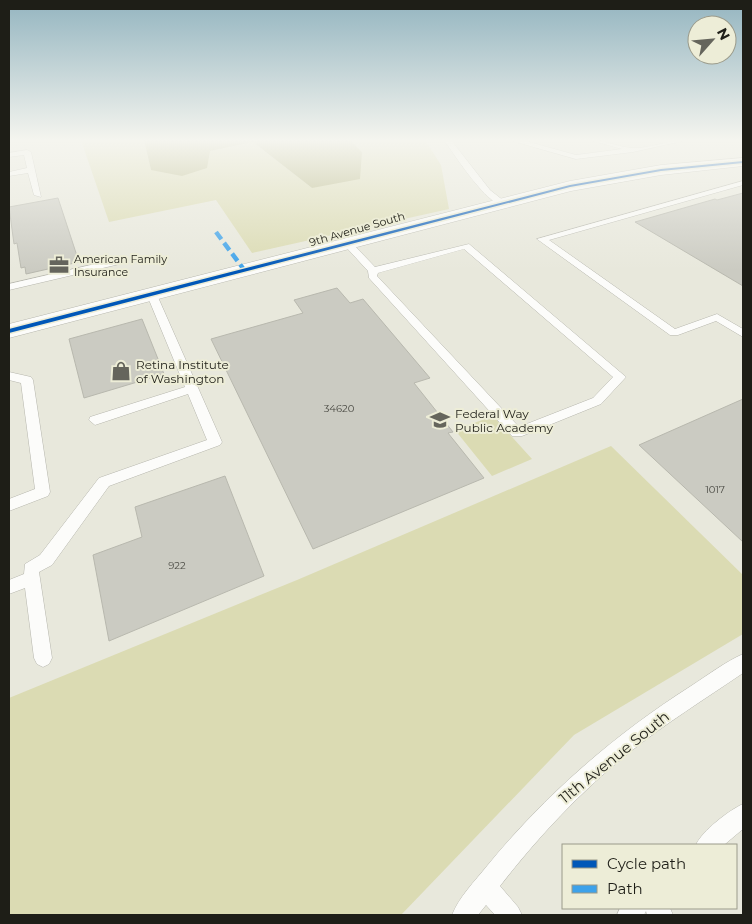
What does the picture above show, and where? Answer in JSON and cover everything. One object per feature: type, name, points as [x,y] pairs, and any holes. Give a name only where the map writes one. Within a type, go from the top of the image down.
[{"type":"street","name":"9th Avenue South","points":[[9,330],[152,295],[501,203],[585,183]]},
{"type":"lane","points":[[35,183],[38,195]]},
{"type":"lane","points":[[480,183],[487,192],[501,203]]},
{"type":"lane","points":[[743,183],[542,239],[674,333],[717,317],[743,334]]},
{"type":"lane","points":[[348,244],[373,271],[372,276],[517,433],[597,401],[620,377],[466,246],[373,271]]},
{"type":"lane","points":[[9,287],[121,261]]},
{"type":"lane","points":[[43,658],[31,570],[46,560],[104,482],[215,442],[152,295]]},
{"type":"lane","points":[[9,376],[27,380],[43,492],[9,505]]},
{"type":"lane","points":[[95,420],[192,389]]},
{"type":"lane","points":[[9,587],[32,578]]},
{"type":"lane","name":"11th Avenue South","points":[[464,915],[527,833],[574,786],[648,726],[743,663]]},
{"type":"lane","points":[[707,844],[743,815]]},
{"type":"lane","points":[[486,887],[510,915]]},
{"type":"shaded area","points":[[96,183],[306,183],[312,188],[319,183],[444,183],[449,209],[252,253],[216,200],[109,222]]},
{"type":"shaded area","points":[[306,183],[338,183],[312,188]]},
{"type":"shaded area","points":[[493,416],[532,459],[492,476],[455,430]]},
{"type":"shaded area","points":[[611,446],[743,575],[743,634],[574,735],[401,915],[9,915],[9,698],[297,580]]},
{"type":"building","points":[[743,193],[743,286],[635,222],[715,199]]},
{"type":"building","points":[[58,198],[79,262],[26,274],[25,267],[21,268],[17,243],[14,244],[9,207]]},
{"type":"building","points":[[337,288],[350,303],[363,299],[430,378],[414,383],[453,432],[448,433],[484,478],[313,549],[211,339],[303,313],[294,300]]},
{"type":"building","points":[[142,319],[164,374],[84,398],[69,339]]},
{"type":"building","points":[[743,399],[743,542],[639,445]]},
{"type":"building","points":[[225,476],[264,576],[109,641],[93,555],[142,537],[135,507]]},
{"type":"marked path","points":[[216,232],[245,271]]},
{"type":"cycle path","points":[[9,331],[586,183]]},
{"type":"place","name":"American Family Insurance","points":[[59,265]]},
{"type":"place","name":"Retina Institute of Washington","points":[[121,371]]},
{"type":"place","name":"Federal Way Public Academy","points":[[440,420]]}]
